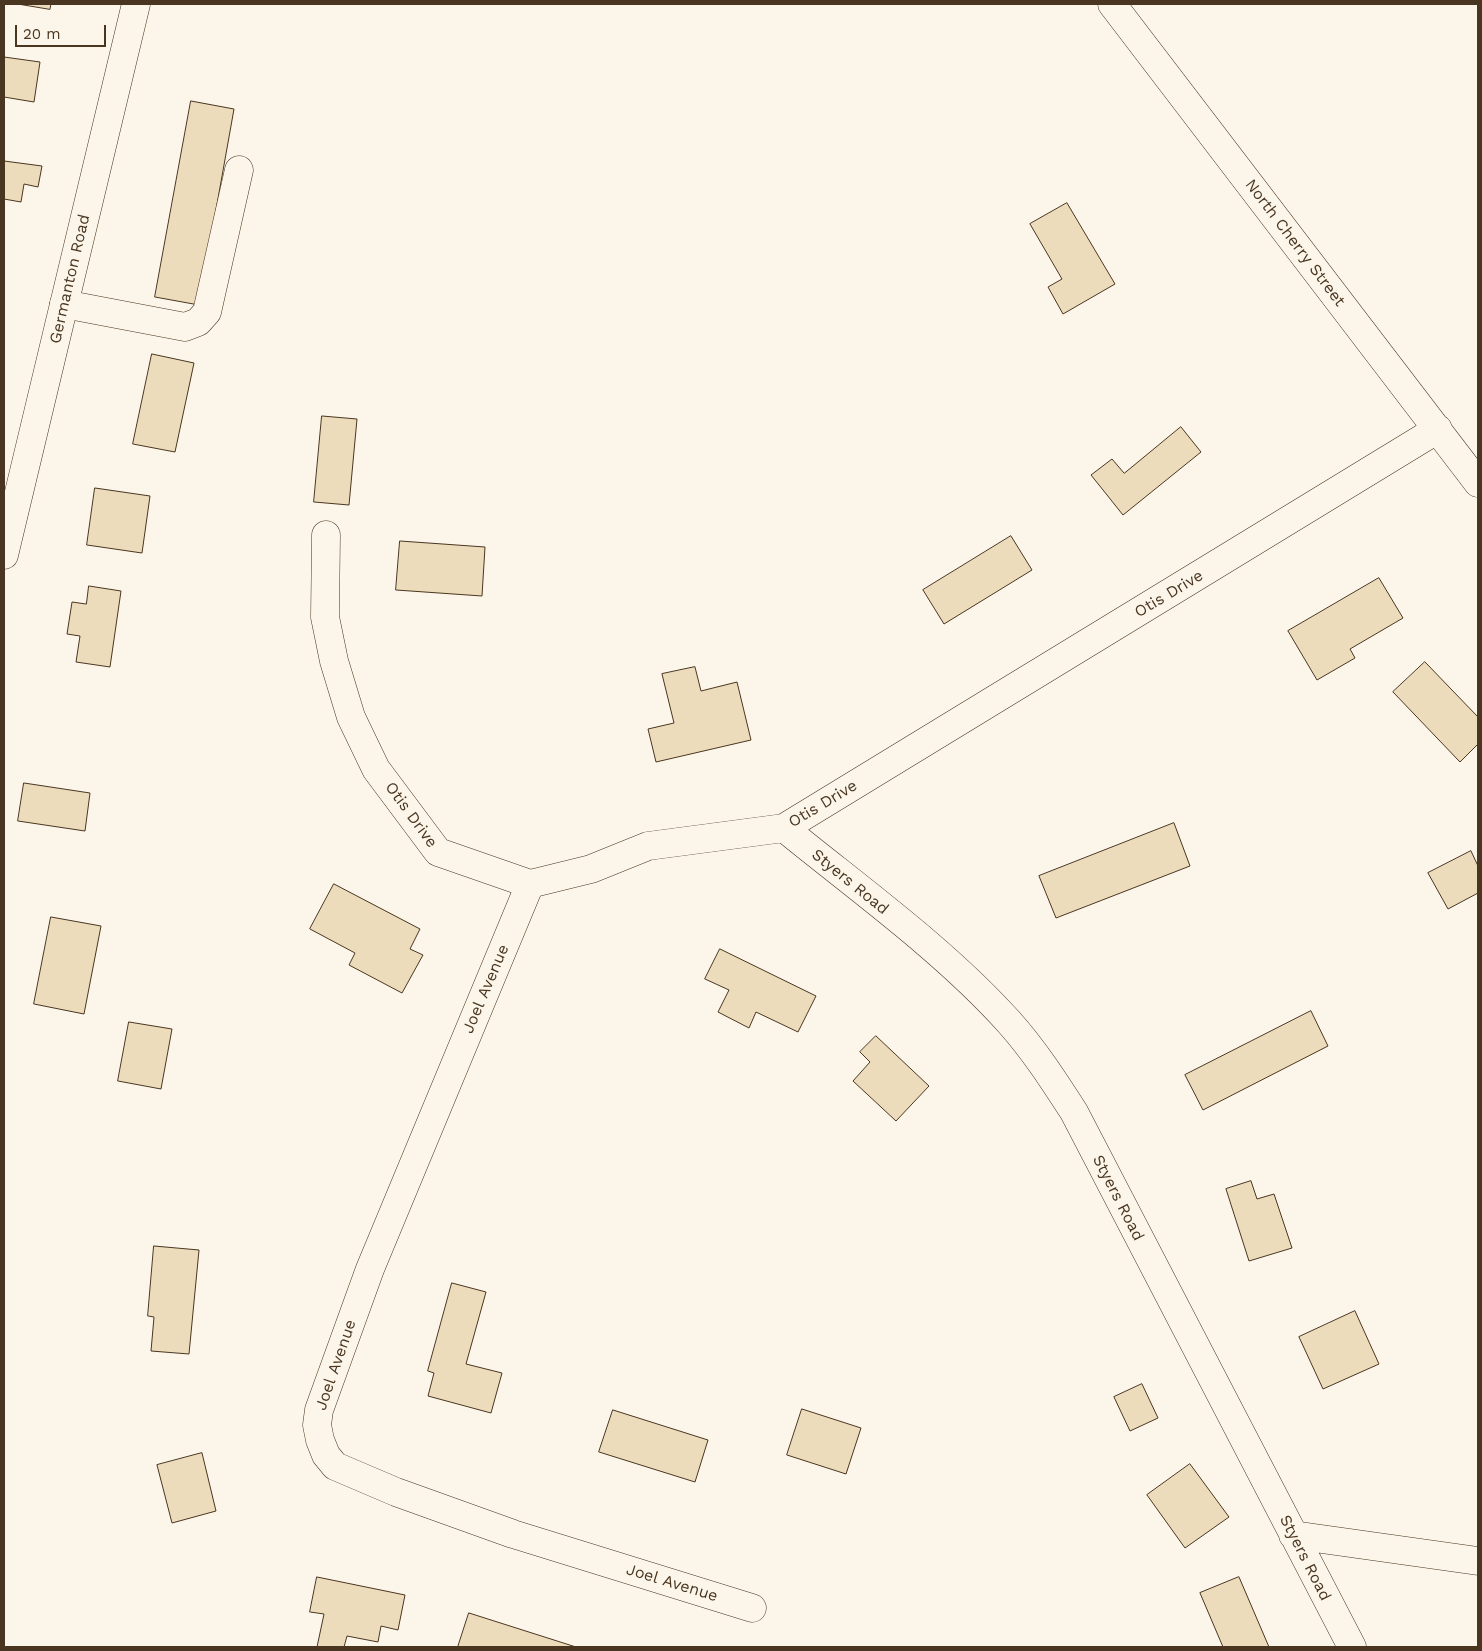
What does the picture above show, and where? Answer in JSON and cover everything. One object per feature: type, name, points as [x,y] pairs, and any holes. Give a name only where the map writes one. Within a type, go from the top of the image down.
[{"type":"street","name":"Germanton Road","points":[[4,554],[136,4]]},
{"type":"street","name":"North Cherry Street","points":[[1112,4],[1478,483]]},
{"type":"street","points":[[64,304],[185,327],[198,322],[207,312],[239,170]]},
{"type":"street","name":"Otis Drive","points":[[326,535],[325,617],[334,661],[352,717],[376,769],[438,852],[530,884],[591,869],[648,846],[784,828],[1438,429]]},
{"type":"street","name":"Styers Road","points":[[784,828],[951,964],[1009,1022],[1044,1065],[1074,1112],[1352,1647]]},
{"type":"street","name":"Joel Avenue","points":[[530,884],[370,1269],[319,1410],[317,1425],[320,1440],[326,1455],[335,1466],[396,1492],[513,1534],[752,1608]]},
{"type":"street","points":[[1293,1535],[1478,1561]]},
{"type":"building","points":[[18,4],[51,4],[50,9]]},
{"type":"building","points":[[4,57],[40,62],[34,102],[4,97]]},
{"type":"building","points":[[191,101],[234,109],[199,305],[155,297]]},
{"type":"building","points":[[4,161],[42,166],[38,187],[24,184],[21,202],[4,199]]},
{"type":"building","points":[[1067,203],[1115,284],[1063,314],[1048,287],[1062,279],[1030,224]]},
{"type":"building","points":[[152,354],[194,363],[175,452],[133,444]]},
{"type":"building","points":[[322,416],[357,419],[349,505],[314,502]]},
{"type":"building","points":[[1181,427],[1201,452],[1123,515],[1091,475],[1112,459],[1124,473]]},
{"type":"building","points":[[95,488],[150,496],[142,553],[87,545]]},
{"type":"building","points":[[1011,536],[1032,570],[944,624],[923,590]]},
{"type":"building","points":[[400,541],[485,547],[482,596],[396,590]]},
{"type":"building","points":[[1379,578],[1403,618],[1350,649],[1355,658],[1317,680],[1288,631]]},
{"type":"building","points":[[89,586],[121,591],[110,667],[76,662],[80,636],[67,634],[72,602],[86,604]]},
{"type":"building","points":[[1425,662],[1478,717],[1478,744],[1460,762],[1393,692]]},
{"type":"building","points":[[695,667],[701,691],[737,682],[751,740],[656,762],[648,729],[674,723],[662,674]]},
{"type":"building","points":[[24,783],[90,793],[85,831],[18,821]]},
{"type":"building","points":[[1174,823],[1190,866],[1056,918],[1039,876]]},
{"type":"building","points":[[1471,851],[1478,866],[1478,893],[1448,909],[1428,873]]},
{"type":"building","points":[[334,884],[420,929],[410,949],[423,955],[402,993],[349,965],[355,953],[310,929]]},
{"type":"building","points":[[51,917],[101,926],[84,1014],[34,1004]]},
{"type":"building","points":[[720,949],[816,996],[798,1032],[756,1012],[749,1028],[718,1012],[729,990],[705,979]]},
{"type":"building","points":[[1311,1011],[1328,1046],[1203,1110],[1185,1075]]},
{"type":"building","points":[[129,1022],[172,1029],[161,1089],[118,1081]]},
{"type":"building","points":[[876,1036],[929,1086],[896,1121],[853,1081],[870,1062],[860,1052]]},
{"type":"building","points":[[1251,1181],[1257,1199],[1274,1194],[1292,1248],[1249,1261],[1226,1189]]},
{"type":"building","points":[[154,1246],[199,1250],[189,1354],[151,1351],[154,1317],[148,1316]]},
{"type":"building","points":[[452,1283],[486,1292],[466,1364],[502,1373],[491,1413],[428,1396],[434,1373],[428,1371]]},
{"type":"building","points":[[1355,1311],[1379,1364],[1323,1389],[1299,1337]]},
{"type":"building","points":[[1142,1384],[1158,1418],[1130,1431],[1114,1397]]},
{"type":"building","points":[[802,1409],[861,1428],[846,1474],[787,1455]]},
{"type":"building","points":[[613,1410],[708,1440],[695,1482],[599,1452]]},
{"type":"building","points":[[202,1453],[216,1511],[172,1523],[157,1465]]},
{"type":"building","points":[[1190,1464],[1229,1517],[1185,1548],[1147,1495]]},
{"type":"building","points":[[317,1577],[405,1595],[398,1630],[381,1626],[378,1642],[347,1636],[344,1647],[317,1647],[324,1614],[310,1612]]},
{"type":"building","points":[[1239,1577],[1269,1647],[1223,1647],[1200,1593]]},
{"type":"building","points":[[469,1613],[576,1647],[458,1647]]}]
